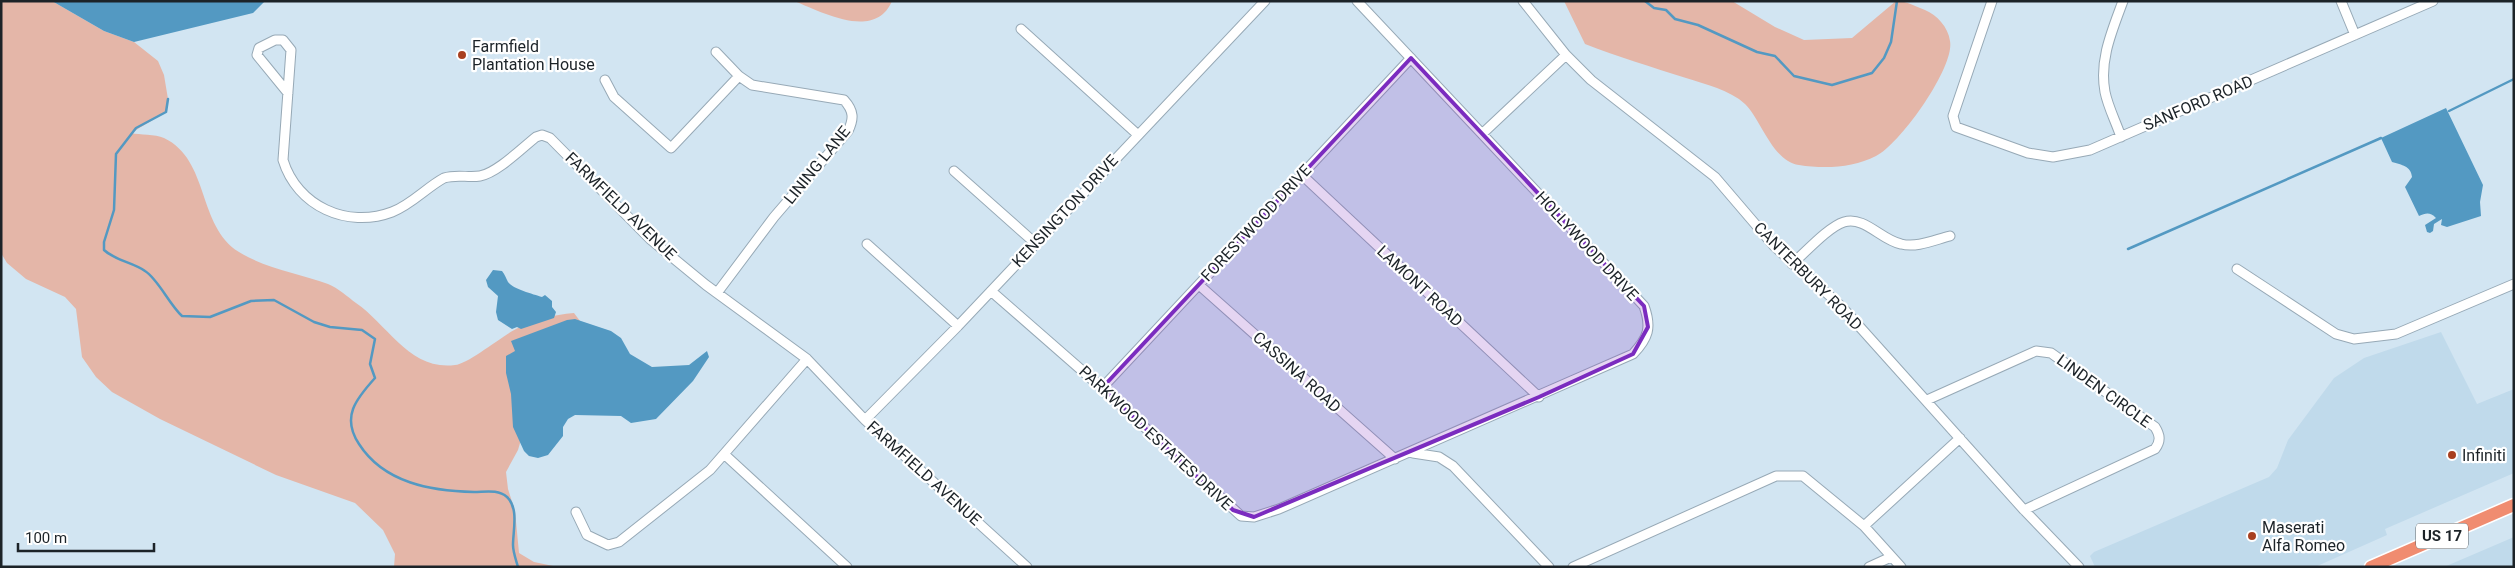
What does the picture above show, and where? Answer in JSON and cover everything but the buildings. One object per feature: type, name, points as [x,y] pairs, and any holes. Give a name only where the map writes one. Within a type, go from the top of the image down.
[{"type":"highway","name":"US 17","points":[[2371,567],[2514,505]]},
{"type":"street","name":"KENSINGTON DRIVE","points":[[865,420],[958,326],[1137,134],[1265,1]]},
{"type":"street","name":"HOLLYWOOD DRIVE","points":[[1357,1],[1644,306],[1647,315],[1647,338],[1633,354],[1395,459]]},
{"type":"street","name":"CANTERBURY ROAD","points":[[1523,1],[1566,55],[1591,80],[1621,106],[1715,177],[1774,246],[1841,306],[2024,510],[2079,567]]},
{"type":"street","name":"SANFORD ROAD","points":[[1992,1],[1953,116],[1956,128],[2028,154],[2053,157],[2090,150],[2434,1]]},
{"type":"street","points":[[2121,137],[2105,94],[2103,74],[2104,56],[2123,1]]},
{"type":"street","points":[[2342,1],[2355,35]]},
{"type":"street","points":[[1021,29],[1137,134]]},
{"type":"street","name":"FARMFIELD AVENUE","points":[[288,93],[257,55],[258,48],[276,40],[283,40],[290,50],[288,93],[283,160],[287,174],[308,198],[332,214],[348,217],[394,212],[444,178],[454,175],[480,176],[490,173],[542,135],[556,144],[650,239],[717,293],[807,359],[865,420],[1027,567]]},
{"type":"street","name":"LINING LANE","points":[[716,52],[739,76],[752,84],[844,100],[853,113],[853,121],[848,132],[774,217],[717,293]]},
{"type":"street","points":[[1482,134],[1566,55]]},
{"type":"street","name":"FORESTWOOD DRIVE","points":[[1102,388],[1411,58]]},
{"type":"street","points":[[605,80],[614,97],[671,148],[739,76]]},
{"type":"street","points":[[954,171],[1035,243]]},
{"type":"street","name":"LAMONT ROAD","points":[[1302,175],[1539,397]]},
{"type":"street","points":[[1792,264],[1835,227],[1845,222],[1867,225],[1887,239],[1913,246],[1950,236]]},
{"type":"street","points":[[867,244],[958,326]]},
{"type":"street","points":[[2238,269],[2336,334],[2354,339],[2396,334],[2514,284]]},
{"type":"street","name":"CASSINA ROAD","points":[[1199,285],[1395,459]]},
{"type":"street","name":"PARKWOOD ESTATES DRIVE","points":[[991,291],[1102,388],[1241,516],[1254,517],[1280,509],[1395,459]]},
{"type":"street","name":"LINDEN CIRCLE","points":[[1927,400],[2036,351],[2043,350],[2051,353],[2155,427],[2159,443],[2155,449],[2024,510]]},
{"type":"street","points":[[576,512],[587,535],[608,545],[619,542],[710,470],[807,359]]},
{"type":"street","points":[[1864,526],[1960,438]]},
{"type":"street","points":[[1409,453],[1439,457],[1453,466],[1548,567]]},
{"type":"street","points":[[724,454],[847,567]]},
{"type":"street","points":[[1573,567],[1776,476],[1803,476],[1864,526],[1901,567]]},
{"type":"street","points":[[1869,567],[1891,557]]},
{"type":"highlighted area","points":[[1411,58],[1644,306],[1648,327],[1633,354],[1539,397],[1254,517],[1233,510],[1102,388]]},
{"type":"shaded area","points":[[1,1],[52,1],[104,31],[134,42],[158,61],[164,75],[168,99],[166,112],[131,133],[164,138],[179,148],[189,161],[197,177],[216,226],[226,241],[239,252],[249,258],[335,288],[368,312],[412,354],[425,361],[439,365],[455,365],[468,360],[523,326],[544,318],[574,313],[589,333],[526,422],[518,450],[506,472],[508,489],[515,511],[519,553],[534,562],[558,567],[394,567],[395,554],[383,530],[355,503],[276,475],[160,419],[112,392],[96,377],[82,357],[76,309],[65,297],[26,279],[7,263],[1,253]]},
{"type":"shaded area","points":[[794,1],[892,1],[884,13],[873,19],[861,21],[833,16]]},
{"type":"shaded area","points":[[1564,1],[1732,1],[1775,27],[1804,40],[1852,38],[1896,1],[1900,1],[1925,10],[1938,18],[1949,36],[1949,53],[1944,68],[1924,104],[1886,149],[1867,160],[1848,165],[1818,167],[1799,165],[1781,156],[1745,104],[1725,91],[1585,44]]},
{"type":"shaded area","points":[[2441,332],[2477,404],[2514,389],[2514,473],[2385,529],[2387,535],[2315,567],[2095,567],[2090,556],[2094,552],[2269,477],[2277,468],[2288,440],[2334,378],[2364,358]]},
{"type":"shaded area","points":[[2514,537],[2514,567],[2444,567]]},
{"type":"water","points":[[52,1],[265,1],[253,13],[134,42],[104,31]]},
{"type":"water","points":[[2446,108],[2483,185],[2480,202],[2481,216],[2447,227],[2441,225],[2442,219],[2434,224],[2433,231],[2430,233],[2427,232],[2425,225],[2436,218],[2428,214],[2419,216],[2405,187],[2412,177],[2410,170],[2405,166],[2392,162],[2381,138]]},
{"type":"water","points":[[493,270],[502,271],[508,282],[519,289],[542,297],[545,295],[552,301],[552,307],[556,312],[554,318],[521,329],[517,327],[512,329],[498,320],[496,312],[498,296],[488,287],[486,280]]},
{"type":"water","points":[[575,319],[611,331],[621,338],[630,354],[652,367],[689,365],[707,351],[709,357],[693,381],[656,419],[631,423],[621,416],[575,415],[568,419],[563,427],[563,436],[548,455],[538,458],[529,456],[524,451],[513,427],[511,394],[506,373],[506,356],[515,351],[511,341],[567,320]]},
{"type":"waterway","points":[[1645,1],[1654,8],[1666,10],[1675,19],[1698,25],[1757,52],[1775,56],[1794,76],[1832,85],[1872,73],[1884,58],[1891,42],[1897,1]]},
{"type":"waterway","points":[[2449,111],[2514,79]]},
{"type":"waterway","points":[[168,99],[166,112],[136,128],[116,154],[114,210],[104,242],[104,250],[150,275],[182,316],[210,317],[251,301],[274,300],[314,322],[330,327],[362,330],[375,339],[370,364],[375,378],[357,401],[351,417],[351,425],[359,444],[381,468],[410,482],[441,490],[496,492],[507,497],[511,502],[514,513],[513,548],[518,567]]},
{"type":"waterway","points":[[2128,249],[2381,138]]},
{"type":"place","name":"Farmfield Plantation House","points":[[462,55]]},
{"type":"place","name":"Infiniti","points":[[2452,455]]},
{"type":"place","name":"Maserati Alfa Romeo","points":[[2252,536]]}]
